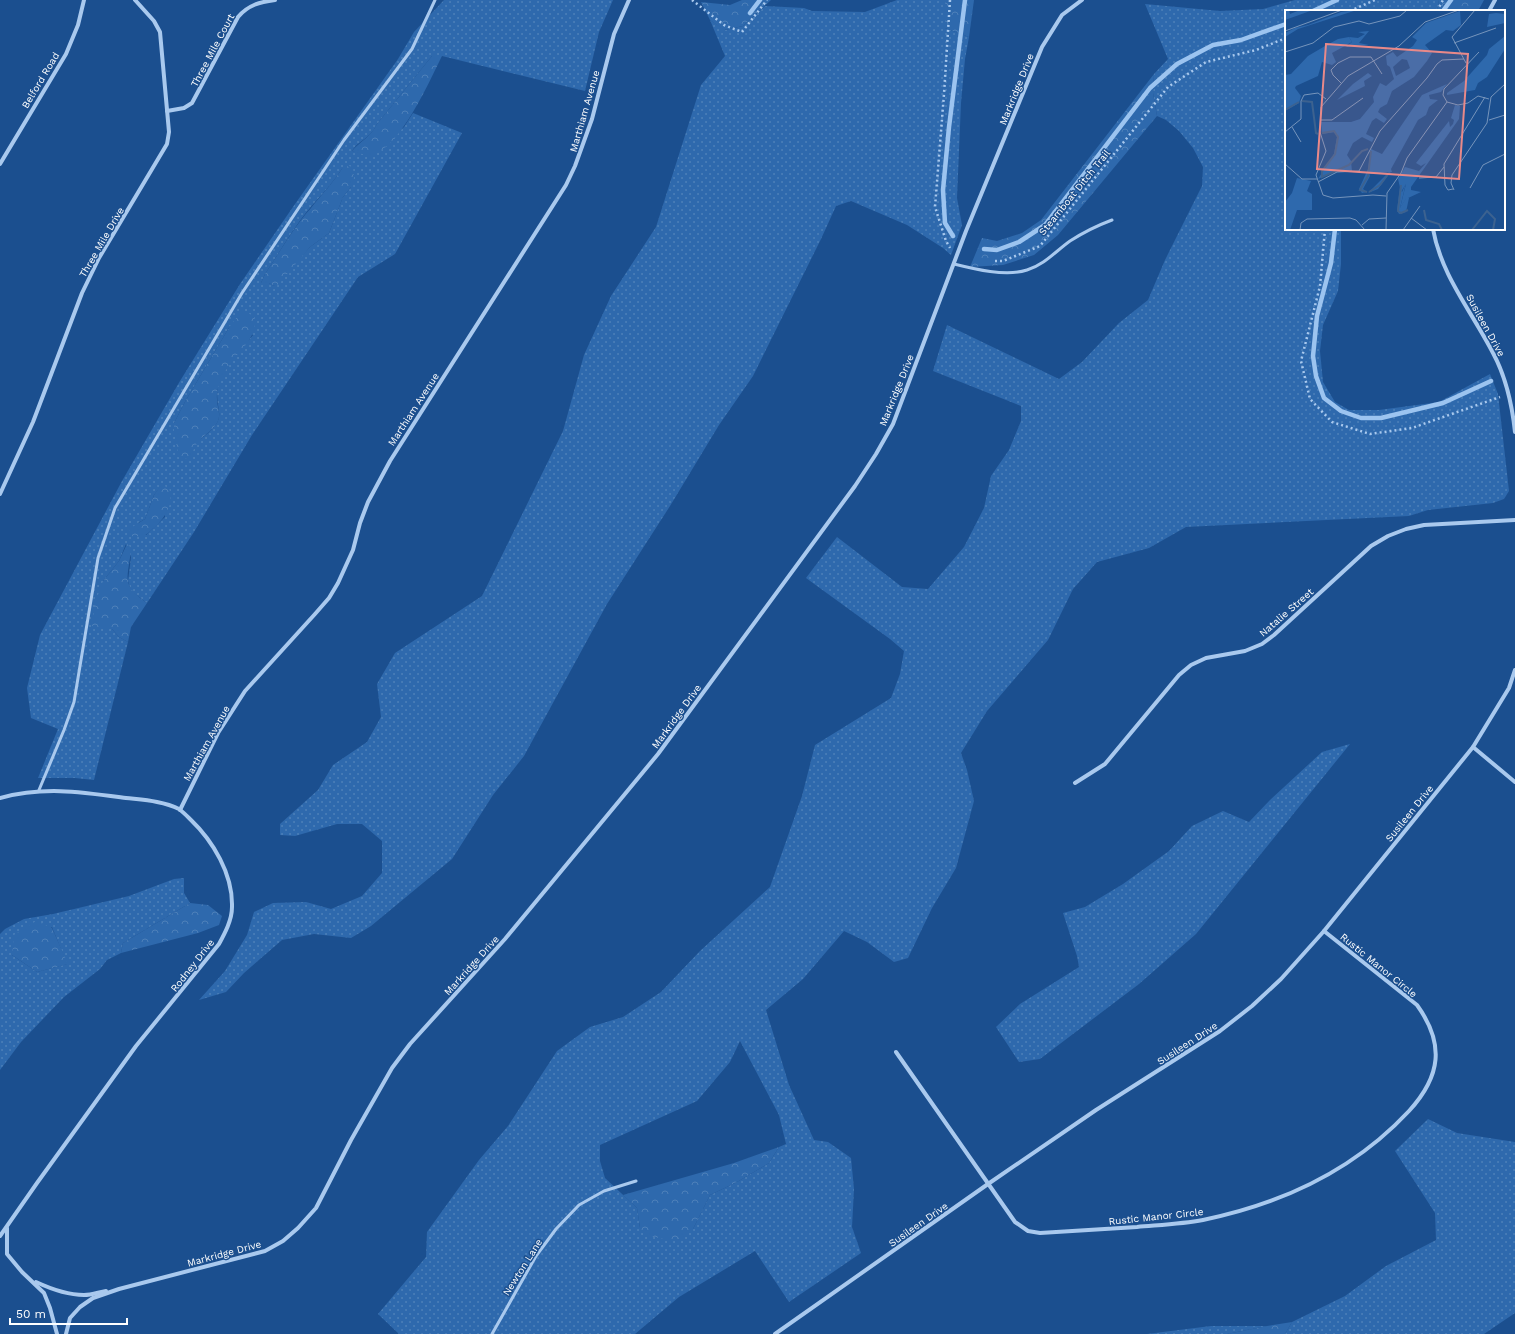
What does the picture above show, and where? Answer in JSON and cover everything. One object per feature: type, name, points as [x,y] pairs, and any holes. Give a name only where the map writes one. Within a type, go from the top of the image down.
[{"type":"street","name":"Belford Road","points":[[0,164],[66,54],[78,25],[84,0]]},
{"type":"street","name":"Three Mile Drive","points":[[0,494],[33,422],[89,277],[167,144],[169,132],[160,32],[154,21],[134,0]]},
{"type":"street","name":"Three Mile Court","points":[[167,111],[184,108],[192,103],[238,17],[249,7],[275,0]]},
{"type":"street","name":"Marthiam Avenue","points":[[180,810],[218,733],[245,691],[329,598],[353,550],[360,523],[377,483],[566,185],[575,166],[590,125],[614,34],[629,0]]},
{"type":"street","name":"Markridge Drive","points":[[66,1334],[70,1318],[80,1307],[93,1298],[119,1289],[265,1251],[283,1242],[316,1208],[354,1134],[392,1068],[410,1044],[505,939],[658,754],[868,467],[893,424],[956,258],[1042,47],[1062,15],[1082,0]]},
{"type":"street","points":[[1490,10],[1495,0]]},
{"type":"street","name":"Susileen Drive","points":[[1433,230],[1439,253],[1448,273],[1493,352],[1501,371],[1508,394],[1515,432]]},
{"type":"street","name":"Natalie Street","points":[[1075,784],[1105,764],[1179,675],[1192,665],[1206,658],[1245,651],[1262,644],[1274,635],[1370,546],[1388,536],[1406,529],[1424,525],[1515,520]]},
{"type":"street","name":"Susileen Drive","points":[[775,1334],[988,1184],[1096,1110],[1220,1030],[1252,1006],[1282,979],[1324,930],[1473,747],[1502,701],[1509,688],[1515,670]]},
{"type":"street","points":[[1473,747],[1515,782]]},
{"type":"street","name":"Rodney Drive","points":[[0,798],[39,790],[80,791],[145,800],[165,804],[180,810],[206,838],[220,859],[231,893],[232,908],[228,926],[219,944],[136,1046],[0,1236]]},
{"type":"street","name":"Rustic Manor Circle","points":[[896,1052],[1015,1222],[1028,1231],[1040,1233],[1162,1225],[1202,1220],[1242,1211],[1310,1185],[1342,1168],[1372,1146],[1396,1125],[1420,1099],[1429,1083],[1435,1061],[1436,1049],[1433,1034],[1427,1019],[1417,1005],[1324,930]]},
{"type":"street","points":[[7,1228],[7,1254],[22,1272],[44,1293],[57,1334]]},
{"type":"street","name":"Markridge Drive","points":[[33,1281],[53,1290],[84,1295],[119,1289]]},
{"type":"lane","points":[[39,790],[74,702],[98,558],[115,508],[242,293],[344,140],[412,49],[435,0]]},
{"type":"lane","points":[[954,264],[976,269],[1005,272],[1027,270],[1043,263],[1070,241],[1093,227],[1112,220]]},
{"type":"lane","name":"Newton Lane","points":[[492,1334],[536,1256],[556,1229],[579,1205],[604,1191],[636,1181]]},
{"type":"path","points":[[692,0],[724,25],[742,32],[767,0]]},
{"type":"path","points":[[950,0],[935,207],[946,241],[956,258]]},
{"type":"path","points":[[1352,10],[1375,0]]},
{"type":"path","points":[[1438,10],[1443,0]]},
{"type":"path","name":"Steamboat Ditch Trail","points":[[990,262],[1003,261],[1040,246],[1168,87],[1206,62],[1256,50],[1285,38]]},
{"type":"path","points":[[1325,230],[1320,286],[1301,361],[1310,399],[1332,422],[1370,434],[1412,428],[1508,394]]},
{"type":"green space","points":[[444,0],[613,0],[599,32],[585,91],[442,56],[432,56],[377,124],[372,133],[352,151],[371,155],[404,127],[413,113],[462,133],[395,254],[358,277],[252,435],[194,532],[147,603],[131,591],[128,581],[131,557],[126,544],[119,561],[103,581],[104,629],[112,629],[119,637],[128,642],[94,780],[75,778],[38,778],[58,729],[31,718],[27,688],[40,635],[122,481],[180,381],[240,284],[398,59],[414,32]],"holes":[[[343,167],[351,187],[343,197],[329,233],[310,247],[274,286],[269,283],[261,283],[265,274],[298,224],[332,183]],[[230,326],[253,335],[232,360],[220,380],[217,390],[219,417],[216,425],[198,441],[174,423]],[[161,486],[165,517],[146,535],[138,523],[145,519],[154,495]]]},
{"type":"green space","points":[[742,0],[771,0],[743,26],[724,30],[710,20],[701,2],[730,5]]},
{"type":"green space","points":[[897,0],[945,0],[945,28],[969,37],[965,59],[961,103],[957,198],[962,225],[951,255],[943,248],[907,225],[851,201],[836,206],[753,376],[719,425],[670,506],[607,604],[524,756],[493,795],[452,859],[371,926],[351,938],[314,934],[282,940],[244,973],[226,992],[199,1000],[225,971],[247,935],[254,912],[273,903],[306,902],[331,909],[362,896],[382,873],[382,841],[362,824],[337,824],[295,836],[280,835],[280,824],[318,790],[333,765],[367,742],[381,717],[377,684],[395,653],[482,596],[563,431],[584,355],[611,296],[656,227],[701,85],[725,56],[710,20],[725,30],[743,26],[765,6],[804,8],[812,11],[865,12]]},
{"type":"green space","points":[[945,0],[974,0],[969,37],[945,28]]},
{"type":"green space","points":[[1295,0],[1439,0],[1437,10],[1285,10],[1285,230],[1341,230],[1341,264],[1338,291],[1323,325],[1320,351],[1323,382],[1335,402],[1349,410],[1379,410],[1439,402],[1490,374],[1498,394],[1509,491],[1504,499],[1493,503],[1428,510],[1409,516],[1186,527],[1149,548],[1097,562],[1073,589],[1048,640],[987,711],[961,753],[967,770],[974,801],[956,868],[932,908],[908,958],[894,962],[867,942],[844,931],[803,979],[766,1010],[789,1085],[814,1140],[828,1142],[851,1158],[854,1189],[852,1227],[861,1253],[789,1302],[755,1251],[679,1297],[635,1334],[399,1334],[378,1314],[426,1257],[427,1232],[479,1160],[508,1126],[557,1051],[590,1027],[623,1017],[661,992],[700,951],[770,887],[802,796],[815,745],[891,698],[900,674],[904,651],[890,639],[806,578],[837,537],[902,587],[928,589],[964,547],[984,508],[991,476],[1009,450],[1021,421],[1021,406],[933,371],[947,325],[1059,379],[1082,362],[1119,323],[1148,300],[1165,260],[1202,186],[1203,167],[1193,148],[1179,131],[1166,120],[1157,116],[1153,93],[1154,74],[1168,59],[1145,4],[1220,11],[1263,9]],"holes":[[[740,1041],[779,1115],[786,1144],[779,1147],[769,1163],[737,1182],[710,1195],[693,1229],[640,1228],[637,1208],[605,1178],[600,1161],[600,1145],[697,1101],[730,1062]]]},
{"type":"green space","points":[[1439,0],[1484,0],[1479,10],[1437,10]]},
{"type":"green space","points":[[432,56],[442,56],[413,112],[404,127],[394,139],[383,149],[373,155],[365,155],[352,151],[369,136]]},
{"type":"green space","points":[[1154,74],[1153,93],[1157,116],[1058,235],[1034,255],[1003,265],[970,267],[982,238],[997,241],[1022,233],[1041,220]]},
{"type":"green space","points":[[350,166],[353,169],[354,178],[351,187],[343,197],[329,233],[310,247],[279,284],[274,286],[269,283],[261,283],[265,274],[304,216],[332,183],[343,167]]},
{"type":"green space","points":[[241,312],[250,314],[255,318],[255,326],[249,340],[230,364],[219,384],[217,392],[219,413],[218,421],[215,427],[197,443],[188,459],[179,458],[174,423],[230,326]]},
{"type":"green space","points":[[161,485],[169,488],[170,494],[170,504],[163,519],[145,535],[130,536],[129,529],[145,519],[154,495]]},
{"type":"green space","points":[[127,544],[131,548],[128,573],[129,585],[138,596],[147,603],[131,627],[128,642],[119,637],[112,629],[92,626],[95,603],[103,581],[119,561]]},
{"type":"green space","points":[[1350,744],[1196,934],[1139,984],[1040,1059],[1019,1062],[996,1027],[1020,1004],[1079,967],[1077,956],[1063,913],[1085,907],[1123,884],[1169,851],[1192,826],[1223,811],[1249,822],[1270,800],[1322,752]]},
{"type":"green space","points":[[184,878],[184,893],[190,903],[123,943],[121,953],[107,960],[100,969],[64,997],[21,1042],[0,1070],[0,934],[5,929],[24,919],[53,914],[129,896],[174,879]],"holes":[[[52,927],[67,964],[37,972],[12,955]]]},
{"type":"green space","points":[[190,903],[208,905],[222,916],[219,925],[198,933],[121,953],[123,943]]},
{"type":"green space","points":[[36,921],[52,928],[68,964],[37,972],[12,955],[14,935]]},
{"type":"green space","points":[[1428,1119],[1457,1133],[1515,1142],[1515,1313],[1484,1334],[1285,1334],[1292,1322],[1345,1296],[1386,1266],[1436,1240],[1435,1213],[1395,1151]]},
{"type":"green space","points":[[779,1147],[769,1163],[737,1182],[710,1195],[693,1229],[673,1241],[645,1235],[640,1228],[637,1208],[623,1195],[734,1163]]},
{"type":"green space","points":[[1292,1322],[1285,1334],[1227,1334],[1267,1326]]},
{"type":"green space","points":[[1211,1326],[1267,1326],[1227,1334],[1147,1334]]},
{"type":"waterway","points":[[750,13],[760,0]]},
{"type":"waterway","points":[[953,236],[945,223],[943,190],[949,127],[965,0]]},
{"type":"waterway","points":[[1315,10],[1337,0]]},
{"type":"waterway","points":[[1444,10],[1451,0]]},
{"type":"waterway","points":[[984,249],[997,250],[1019,242],[1045,225],[1150,88],[1177,64],[1213,45],[1241,40],[1285,24]]},
{"type":"waterway","points":[[1335,230],[1331,263],[1317,316],[1313,356],[1316,376],[1324,398],[1341,411],[1361,418],[1381,418],[1443,403],[1491,381]]}]
